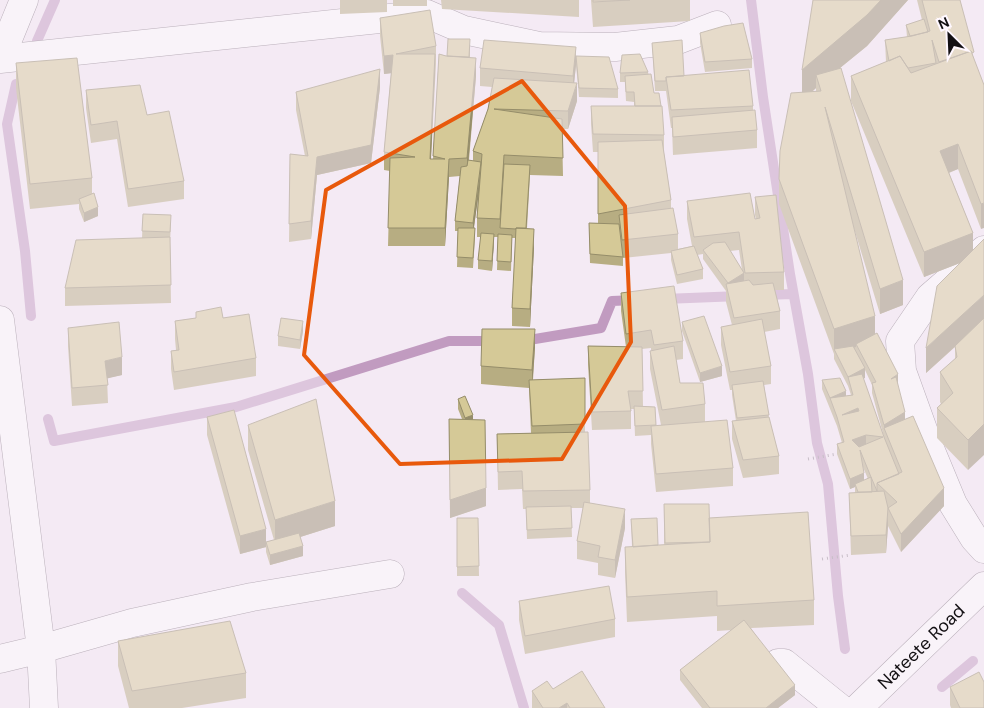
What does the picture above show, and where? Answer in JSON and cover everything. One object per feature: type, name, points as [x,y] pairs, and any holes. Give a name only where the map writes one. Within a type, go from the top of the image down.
[{"type":"street","points":[[24,0],[0,59],[427,14],[464,30],[539,46],[615,47],[678,40],[716,25]]},
{"type":"street","points":[[984,250],[930,296],[900,341],[902,371],[932,454],[953,504],[974,538],[984,549]]},
{"type":"street","points":[[0,320],[41,650],[44,708]]},
{"type":"street","points":[[0,659],[41,650],[132,622],[159,616],[252,596],[390,574]]},
{"type":"street","name":"Nateete Road","points":[[858,708],[984,586]]},
{"type":"street","points":[[722,708],[778,663],[784,663],[840,708]]},
{"type":"path","points":[[808,459],[837,454]]},
{"type":"path","points":[[822,559],[851,554]]},
{"type":"highlighted area","points":[[522,81],[625,206],[631,342],[562,459],[400,464],[304,355],[326,190]]},
{"type":"building","points":[[593,0],[630,0],[593,2]]},
{"type":"building","points":[[813,0],[881,0],[867,15],[802,70]]},
{"type":"building","points":[[922,0],[960,0],[974,52],[972,53],[971,51],[939,62],[932,40],[936,63],[908,68],[900,56],[889,61],[885,40],[930,31]]},
{"type":"building","points":[[430,10],[436,46],[396,54],[435,54],[430,159],[445,159],[433,156],[439,54],[476,58],[467,158],[449,159],[445,228],[388,228],[390,158],[415,157],[384,152],[393,55],[384,56],[380,18]]},
{"type":"building","points":[[924,19],[928,32],[910,36],[906,25]]},
{"type":"building","points":[[743,23],[752,59],[705,62],[700,33]]},
{"type":"building","points":[[448,39],[470,39],[469,57],[447,56]]},
{"type":"building","points":[[484,40],[576,47],[573,76],[480,68]]},
{"type":"building","points":[[682,40],[684,76],[666,77],[666,81],[655,81],[652,43]]},
{"type":"building","points":[[971,51],[984,85],[984,203],[981,204],[958,144],[940,151],[973,233],[924,252],[851,76],[900,56],[911,73]]},
{"type":"building","points":[[640,54],[648,72],[620,73],[622,55]]},
{"type":"building","points":[[576,56],[609,57],[618,89],[579,88]]},
{"type":"building","points":[[77,58],[92,178],[30,184],[16,63]]},
{"type":"building","points":[[841,68],[903,280],[880,289],[825,107],[875,316],[834,329],[779,179],[780,151],[791,93],[821,91],[816,75]]},
{"type":"building","points":[[380,69],[371,145],[317,157],[311,221],[289,224],[290,154],[308,156],[296,92]]},
{"type":"building","points":[[749,70],[753,106],[671,110],[666,77]]},
{"type":"building","points":[[651,74],[654,93],[659,93],[661,106],[635,106],[634,92],[626,92],[625,76]]},
{"type":"building","points":[[494,78],[577,83],[568,111],[494,109],[562,119],[563,158],[504,155],[500,219],[477,218],[482,154],[473,151],[488,109]]},
{"type":"building","points":[[140,85],[147,115],[169,111],[184,181],[128,189],[117,121],[91,125],[86,90]]},
{"type":"building","points":[[591,106],[662,106],[664,135],[593,134]]},
{"type":"building","points":[[755,110],[757,130],[673,137],[672,117]]},
{"type":"building","points":[[662,140],[671,200],[598,214],[598,142]]},
{"type":"building","points":[[468,160],[481,162],[473,223],[455,221],[461,167],[467,166]]},
{"type":"building","points":[[504,164],[530,165],[526,228],[500,228]]},
{"type":"building","points":[[94,193],[98,207],[84,213],[79,199]]},
{"type":"building","points":[[750,193],[755,219],[760,218],[755,197],[776,195],[784,272],[745,273],[739,232],[694,237],[687,201]]},
{"type":"building","points":[[673,208],[678,234],[622,240],[619,215]]},
{"type":"building","points":[[143,214],[171,215],[170,232],[142,231]]},
{"type":"building","points":[[589,223],[619,224],[623,257],[590,254]]},
{"type":"building","points":[[458,228],[475,228],[473,258],[457,257]]},
{"type":"building","points":[[516,228],[534,229],[530,309],[512,308]]},
{"type":"building","points":[[481,233],[494,234],[492,261],[478,260]]},
{"type":"building","points":[[498,234],[512,235],[511,262],[497,261]]},
{"type":"building","points":[[170,237],[171,285],[65,288],[76,240]]},
{"type":"building","points":[[984,239],[984,295],[926,348],[937,286]]},
{"type":"building","points":[[725,242],[744,273],[728,283],[703,250],[713,243]]},
{"type":"building","points":[[694,246],[703,269],[677,275],[671,251]]},
{"type":"building","points":[[749,280],[753,285],[773,283],[780,311],[734,318],[726,284]]},
{"type":"building","points":[[674,286],[683,341],[654,345],[651,330],[626,334],[621,293]]},
{"type":"building","points":[[221,307],[223,318],[249,314],[256,358],[174,372],[171,351],[179,350],[175,321],[196,318],[196,312]]},
{"type":"building","points":[[704,316],[722,366],[700,373],[682,322]]},
{"type":"building","points":[[281,318],[303,321],[300,340],[278,336]]},
{"type":"building","points":[[984,318],[984,424],[968,440],[937,408],[953,393],[940,372],[957,357],[955,346]]},
{"type":"building","points":[[762,319],[771,366],[730,372],[721,327]]},
{"type":"building","points":[[119,322],[122,357],[105,361],[108,385],[72,388],[68,328]]},
{"type":"building","points":[[482,329],[535,329],[532,370],[481,366]]},
{"type":"building","points":[[877,333],[898,374],[891,379],[896,377],[905,412],[884,425],[872,383],[876,382],[856,344]]},
{"type":"building","points":[[588,346],[642,347],[643,391],[628,391],[631,411],[592,412]]},
{"type":"building","points":[[674,346],[680,383],[703,383],[705,404],[662,410],[650,351]]},
{"type":"building","points":[[853,346],[865,368],[848,377],[834,349]]},
{"type":"building","points":[[862,374],[899,474],[877,483],[877,491],[860,450],[864,473],[850,479],[837,444],[844,442],[830,398],[853,395],[848,377]],"holes":[[[858,408],[859,411],[842,415]],[[866,435],[883,437],[859,447],[852,440]]]},
{"type":"building","points":[[585,378],[585,424],[532,426],[529,380]]},
{"type":"building","points":[[840,378],[846,391],[830,398],[822,380]]},
{"type":"building","points":[[763,381],[769,415],[737,418],[732,385]]},
{"type":"building","points":[[465,396],[473,415],[465,418],[458,399]]},
{"type":"building","points":[[316,399],[335,501],[275,520],[248,425]]},
{"type":"building","points":[[634,406],[655,407],[656,425],[635,426]]},
{"type":"building","points":[[234,410],[266,529],[240,536],[207,417]]},
{"type":"building","points":[[913,416],[944,488],[901,534],[888,508],[897,502],[877,483],[902,472],[884,428]]},
{"type":"building","points":[[769,417],[779,456],[743,460],[732,421]]},
{"type":"building","points":[[449,419],[485,420],[486,488],[450,500]]},
{"type":"building","points":[[727,420],[733,468],[656,474],[651,426]]},
{"type":"building","points":[[588,432],[590,490],[523,491],[522,471],[498,472],[497,434]]},
{"type":"building","points":[[871,477],[872,492],[858,492],[855,484]]},
{"type":"building","points":[[884,491],[888,508],[886,535],[851,536],[849,493]]},
{"type":"building","points":[[584,502],[625,509],[615,560],[598,557],[600,546],[577,541]]},
{"type":"building","points":[[664,504],[709,504],[710,542],[665,543]]},
{"type":"building","points":[[571,506],[572,528],[527,530],[526,507]]},
{"type":"building","points":[[808,512],[814,600],[717,606],[717,591],[627,597],[625,547],[710,542],[709,518]]},
{"type":"building","points":[[457,518],[478,518],[479,566],[457,567]]},
{"type":"building","points":[[657,518],[658,545],[633,547],[631,519]]},
{"type":"building","points":[[299,533],[303,546],[270,555],[266,542]]},
{"type":"building","points":[[609,586],[615,619],[525,636],[519,601]]},
{"type":"building","points":[[744,620],[795,685],[766,708],[710,708],[680,670]]},
{"type":"building","points":[[230,621],[246,673],[132,691],[118,641]]},
{"type":"building","points":[[582,671],[605,708],[570,708],[567,703],[559,708],[543,708],[532,691],[547,681],[553,689]]},
{"type":"building","points":[[979,672],[984,682],[984,708],[960,708],[950,687]]},
{"type":"waterway","points":[[37,41],[55,0]]},
{"type":"waterway","points":[[751,0],[763,97],[790,274],[808,374],[817,443],[828,484],[838,596],[845,649]]},
{"type":"waterway","points":[[16,84],[7,124],[25,251],[31,316]]},
{"type":"waterway","points":[[762,295],[793,294]]},
{"type":"waterway","points":[[664,299],[740,296]]},
{"type":"waterway","points":[[523,341],[601,328],[612,301],[635,300]]},
{"type":"waterway","points":[[48,419],[54,441],[236,407],[449,341],[494,341]]},
{"type":"waterway","points":[[462,593],[499,625],[524,708]]},
{"type":"waterway","points":[[942,687],[973,661]]}]
